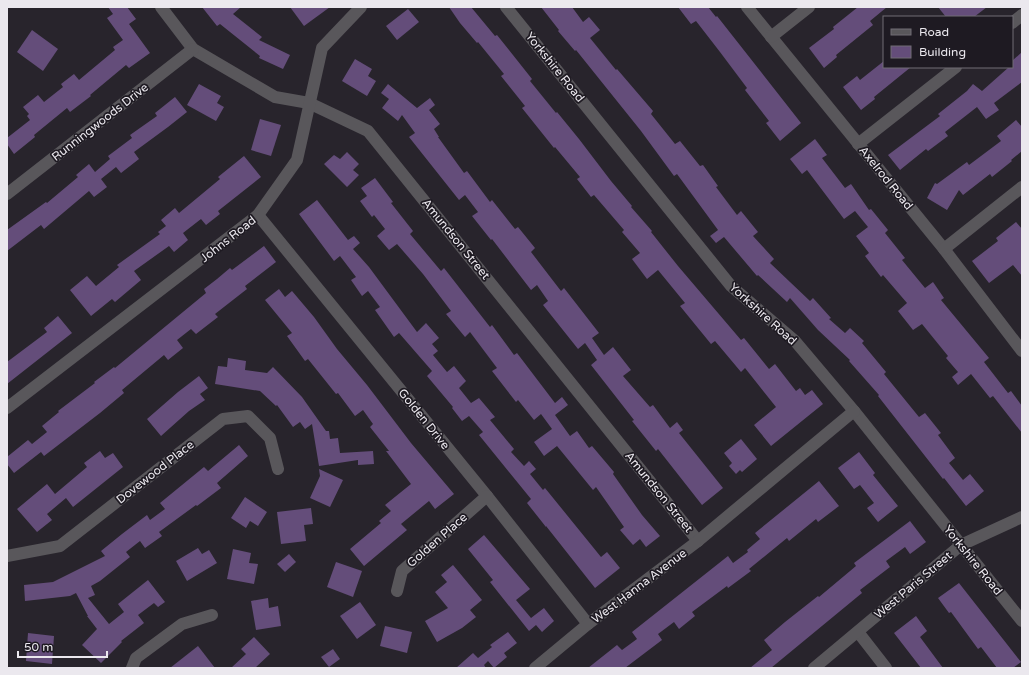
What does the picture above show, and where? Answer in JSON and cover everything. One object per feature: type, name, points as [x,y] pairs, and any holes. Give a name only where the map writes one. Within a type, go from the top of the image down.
[{"type":"street","name":"Amundson Street","points":[[161,7],[193,49],[275,96],[309,103],[368,130],[698,541]]},
{"type":"street","name":"Yorkshire Road","points":[[506,7],[731,286],[795,342],[854,411],[1022,621]]},
{"type":"street","name":"Axelrod Road","points":[[747,7],[944,249],[1022,351]]},
{"type":"street","points":[[771,37],[809,7]]},
{"type":"street","name":"Johns Road","points":[[7,408],[258,215],[297,160],[322,48],[357,8]]},
{"type":"street","points":[[1013,22],[1022,15]]},
{"type":"street","name":"Runningwoods Drive","points":[[7,194],[193,49]]},
{"type":"street","points":[[858,144],[955,68]]},
{"type":"street","points":[[944,249],[1022,187]]},
{"type":"street","name":"Golden Drive","points":[[258,215],[487,496],[588,624]]},
{"type":"street","name":"West Hanna Avenue","points":[[535,668],[588,624],[698,541],[854,411]]},
{"type":"street","name":"Dovewood Place","points":[[7,556],[60,546],[223,419],[248,416],[270,438],[278,469]]},
{"type":"street","name":"Golden Place","points":[[397,591],[402,571],[487,496]]},
{"type":"street","name":"West Paris Street","points":[[814,668],[961,545],[1022,517]]},
{"type":"street","points":[[132,668],[136,658],[182,624],[212,615]]},
{"type":"street","points":[[858,632],[886,668]]},
{"type":"building","points":[[108,7],[127,7],[136,19],[129,24],[150,53],[129,68],[126,65],[90,95],[91,96],[70,112],[67,108],[34,135],[35,137],[14,154],[7,144],[7,138],[30,120],[27,116],[29,114],[23,107],[38,95],[44,102],[63,87],[61,84],[74,74],[79,80],[115,50],[113,47],[123,40],[107,18],[113,14]]},
{"type":"building","points":[[202,7],[241,7],[233,14],[262,37],[259,40],[290,55],[283,69],[259,58],[260,56],[220,24],[217,26]]},
{"type":"building","points":[[290,7],[330,7],[304,26]]},
{"type":"building","points":[[449,7],[471,7],[495,36],[497,35],[532,79],[530,81],[579,139],[678,266],[741,340],[744,338],[769,369],[775,364],[796,391],[800,388],[805,395],[812,390],[823,404],[771,446],[754,425],[776,407],[745,368],[741,372],[715,341],[711,344],[680,306],[685,303],[658,270],[647,279],[632,259],[640,253],[622,232],[624,230],[594,195],[591,197],[577,179],[580,177],[555,147],[554,148],[522,108],[525,106],[501,76],[504,74],[478,42],[477,43],[460,23]]},
{"type":"building","points":[[541,7],[572,7],[583,22],[589,17],[600,30],[590,38],[616,70],[617,69],[653,111],[651,114],[675,144],[680,141],[700,166],[703,165],[718,186],[716,187],[737,215],[741,211],[758,232],[753,236],[774,259],[770,263],[810,301],[813,298],[831,318],[829,319],[845,333],[850,328],[864,341],[862,343],[886,372],[884,374],[919,417],[925,413],[941,433],[938,435],[955,458],[949,463],[963,480],[970,474],[984,491],[966,506],[944,478],[943,479],[878,396],[879,395],[849,361],[850,360],[818,330],[790,298],[787,302],[758,275],[757,276],[724,237],[716,243],[710,236],[718,230],[677,174],[674,176],[641,131],[576,50],[575,51],[558,31],[559,30]]},
{"type":"building","points":[[678,7],[708,7],[716,17],[717,16],[801,123],[780,141],[766,123],[769,121],[745,90],[747,88],[720,52],[696,21],[691,24]]},
{"type":"building","points":[[858,7],[887,7],[870,21],[873,25],[836,55],[837,57],[824,68],[809,48],[834,29],[833,27]]},
{"type":"building","points":[[938,7],[987,7],[975,16],[945,16]]},
{"type":"building","points":[[408,9],[419,22],[397,40],[386,26]]},
{"type":"building","points":[[32,30],[58,49],[43,71],[17,52]]},
{"type":"building","points":[[1022,52],[1022,82],[994,103],[999,110],[986,119],[977,107],[945,132],[948,136],[928,151],[926,149],[900,170],[888,155],[940,116],[938,114],[967,91],[973,84],[982,91],[1008,68],[1013,68],[1013,60]]},
{"type":"building","points":[[355,59],[372,69],[368,76],[376,81],[367,96],[342,81]]},
{"type":"building","points":[[883,62],[883,68],[910,68],[874,97],[875,99],[861,110],[843,87],[857,76],[860,80]]},
{"type":"building","points":[[199,84],[221,96],[217,103],[224,107],[216,121],[187,105]]},
{"type":"building","points":[[388,84],[417,108],[430,98],[435,105],[429,110],[440,124],[434,129],[438,137],[464,173],[467,171],[490,202],[492,200],[515,229],[518,227],[535,248],[531,252],[561,291],[564,288],[599,333],[592,338],[604,355],[613,347],[631,370],[623,376],[650,407],[653,405],[670,428],[677,422],[683,430],[679,433],[723,488],[702,505],[658,449],[656,451],[632,421],[634,420],[591,365],[597,360],[585,343],[578,349],[543,305],[548,301],[537,285],[531,290],[492,239],[491,240],[472,216],[478,212],[465,195],[459,200],[409,137],[415,133],[402,115],[398,121],[382,108],[389,99],[381,93]]},
{"type":"building","points":[[175,97],[187,112],[134,152],[139,159],[121,173],[116,167],[101,179],[107,187],[94,197],[89,191],[44,229],[41,225],[7,251],[7,230],[46,202],[47,203],[78,177],[76,175],[89,164],[95,172],[110,159],[108,156],[132,138],[130,135],[157,116],[155,113]]},
{"type":"building","points":[[260,119],[281,125],[271,156],[251,150]]},
{"type":"building","points":[[1016,120],[1022,127],[1022,151],[1011,160],[1012,161],[992,177],[990,174],[963,195],[959,190],[947,210],[927,198],[935,183],[937,184],[967,162],[969,165],[1001,141],[997,136]]},
{"type":"building","points":[[815,139],[827,155],[822,158],[845,188],[851,184],[869,210],[871,209],[888,230],[885,233],[905,258],[902,260],[925,288],[933,282],[944,298],[941,300],[989,358],[984,362],[1008,393],[1011,391],[1022,406],[1022,433],[993,396],[990,398],[971,374],[958,385],[952,377],[958,372],[946,358],[948,356],[922,324],[913,330],[898,311],[907,303],[883,275],[881,277],[865,256],[869,253],[856,236],[868,227],[855,211],[844,219],[807,170],[802,174],[790,159]]},
{"type":"building","points":[[347,152],[359,164],[353,170],[359,175],[347,187],[324,164],[334,155],[340,159]]},
{"type":"building","points":[[244,156],[261,177],[218,211],[220,214],[206,225],[201,219],[183,233],[188,240],[174,252],[169,246],[134,271],[141,280],[115,302],[112,299],[91,316],[70,290],[87,276],[96,286],[119,267],[117,265],[160,234],[158,232],[166,226],[161,220],[175,208],[179,213],[220,179],[218,177]]},
{"type":"building","points":[[375,178],[393,202],[391,203],[413,231],[410,234],[441,271],[444,268],[490,327],[492,325],[514,355],[517,353],[555,403],[562,397],[568,405],[555,415],[570,436],[577,431],[589,448],[592,446],[614,472],[613,474],[642,515],[660,536],[646,547],[640,539],[633,545],[620,530],[624,527],[596,487],[593,490],[557,446],[544,456],[534,442],[552,429],[541,414],[534,420],[518,400],[516,402],[492,371],[497,368],[470,332],[465,337],[446,314],[451,311],[423,274],[397,244],[389,250],[377,236],[385,229],[374,215],[372,217],[360,201],[367,196],[361,188]]},
{"type":"building","points":[[317,200],[348,240],[354,236],[360,243],[353,249],[369,267],[417,332],[426,323],[439,338],[432,344],[438,351],[433,355],[447,372],[454,366],[466,381],[459,388],[471,403],[479,398],[495,417],[490,420],[514,449],[511,452],[524,466],[529,461],[536,469],[530,474],[543,490],[545,488],[601,557],[607,552],[620,568],[595,588],[527,503],[531,499],[479,435],[483,432],[469,416],[462,421],[452,408],[453,407],[427,376],[432,371],[399,333],[394,337],[375,310],[380,307],[368,291],[362,296],[351,280],[356,277],[340,256],[334,261],[299,214]]},
{"type":"building","points":[[1016,222],[1022,229],[1022,276],[1013,265],[989,283],[972,261],[998,241],[996,238]]},
{"type":"building","points":[[264,246],[276,262],[245,286],[247,289],[215,314],[218,317],[196,334],[191,329],[177,340],[183,348],[168,360],[164,355],[122,390],[124,393],[100,413],[44,456],[41,452],[14,473],[7,464],[7,457],[28,440],[32,444],[47,432],[42,426],[59,412],[58,411],[95,383],[94,382],[114,367],[115,368],[206,293],[204,289],[230,268],[232,270]]},
{"type":"building","points":[[279,289],[285,297],[292,291],[314,317],[337,349],[367,385],[411,443],[454,494],[435,509],[429,501],[401,524],[407,530],[364,566],[350,549],[381,523],[379,521],[391,511],[385,505],[411,484],[386,451],[389,451],[370,427],[373,424],[363,410],[355,416],[338,393],[336,394],[308,359],[305,361],[287,336],[292,333],[265,300]]},
{"type":"building","points":[[58,316],[72,333],[7,384],[7,362],[47,332],[44,328]]},
{"type":"building","points":[[228,358],[246,361],[245,370],[267,373],[273,367],[302,397],[326,431],[329,431],[330,439],[338,438],[340,453],[373,451],[374,464],[358,465],[358,460],[319,466],[312,424],[305,429],[300,422],[293,427],[277,405],[276,406],[260,391],[215,384],[218,366],[227,367]]},
{"type":"building","points":[[199,376],[208,388],[200,394],[205,400],[189,411],[161,436],[147,419]]},
{"type":"building","points":[[741,439],[757,459],[742,472],[740,470],[736,474],[729,466],[732,463],[724,453]]},
{"type":"building","points":[[239,445],[248,456],[217,483],[221,488],[159,532],[162,536],[145,548],[140,541],[126,552],[130,557],[100,581],[91,586],[95,595],[88,598],[109,624],[124,612],[118,604],[148,580],[165,602],[158,607],[154,603],[138,615],[144,623],[121,641],[122,642],[101,663],[82,645],[97,629],[87,616],[76,593],[70,596],[25,601],[24,585],[53,582],[105,556],[101,551],[147,515],[150,520],[165,509],[160,503],[204,467],[208,471]]},
{"type":"building","points":[[100,451],[105,458],[113,453],[123,467],[73,507],[66,498],[47,514],[52,520],[37,532],[17,509],[47,484],[55,494],[87,467],[84,463]]},
{"type":"building","points":[[859,452],[875,473],[873,475],[898,506],[878,522],[867,508],[874,503],[860,485],[854,489],[838,468]]},
{"type":"building","points":[[319,469],[343,480],[330,507],[310,498],[320,476]]},
{"type":"building","points":[[819,481],[839,506],[818,522],[816,519],[789,541],[787,538],[749,569],[751,571],[728,588],[727,586],[692,612],[695,616],[679,629],[674,622],[658,634],[662,640],[625,668],[588,668],[617,645],[622,650],[637,639],[632,632],[728,556],[733,563],[748,552],[747,550],[760,539],[755,533]]},
{"type":"building","points":[[245,497],[267,512],[258,526],[250,521],[246,528],[231,518]]},
{"type":"building","points":[[311,508],[313,524],[304,525],[306,541],[281,544],[277,512]]},
{"type":"building","points":[[910,521],[926,542],[910,554],[905,547],[886,561],[890,567],[860,590],[862,593],[771,668],[750,668],[772,650],[764,640],[856,566],[854,563]]},
{"type":"building","points":[[484,535],[530,589],[516,600],[531,618],[544,608],[554,621],[542,632],[536,625],[529,631],[490,582],[493,580],[468,549]]},
{"type":"building","points":[[198,548],[202,554],[209,550],[217,563],[187,581],[176,561]]},
{"type":"building","points":[[233,549],[251,553],[249,563],[258,564],[254,584],[227,579]]},
{"type":"building","points":[[289,554],[296,562],[285,572],[277,564]]},
{"type":"building","points":[[336,562],[362,571],[353,597],[327,587]]},
{"type":"building","points":[[453,565],[482,600],[470,610],[476,617],[462,628],[437,642],[425,621],[448,608],[435,592],[447,582],[441,575]]},
{"type":"building","points":[[959,583],[1021,662],[1013,668],[997,668],[981,647],[978,649],[951,612],[949,613],[938,598]]},
{"type":"building","points":[[268,598],[269,608],[278,606],[281,626],[256,630],[251,601]]},
{"type":"building","points":[[360,602],[376,625],[357,639],[340,616]]},
{"type":"building","points":[[916,616],[927,631],[920,637],[943,668],[921,668],[894,633]]},
{"type":"building","points":[[385,626],[412,632],[407,653],[380,646]]},
{"type":"building","points":[[508,632],[517,643],[504,653],[507,657],[494,668],[488,661],[484,665],[486,668],[456,668],[473,653],[478,658],[492,647],[490,645]]},
{"type":"building","points":[[28,633],[54,636],[52,664],[26,661]]},
{"type":"building","points":[[254,637],[270,654],[255,668],[231,668],[246,654],[241,649]]},
{"type":"building","points":[[198,646],[215,668],[170,668]]},
{"type":"building","points":[[333,649],[340,659],[329,667],[321,657]]}]
